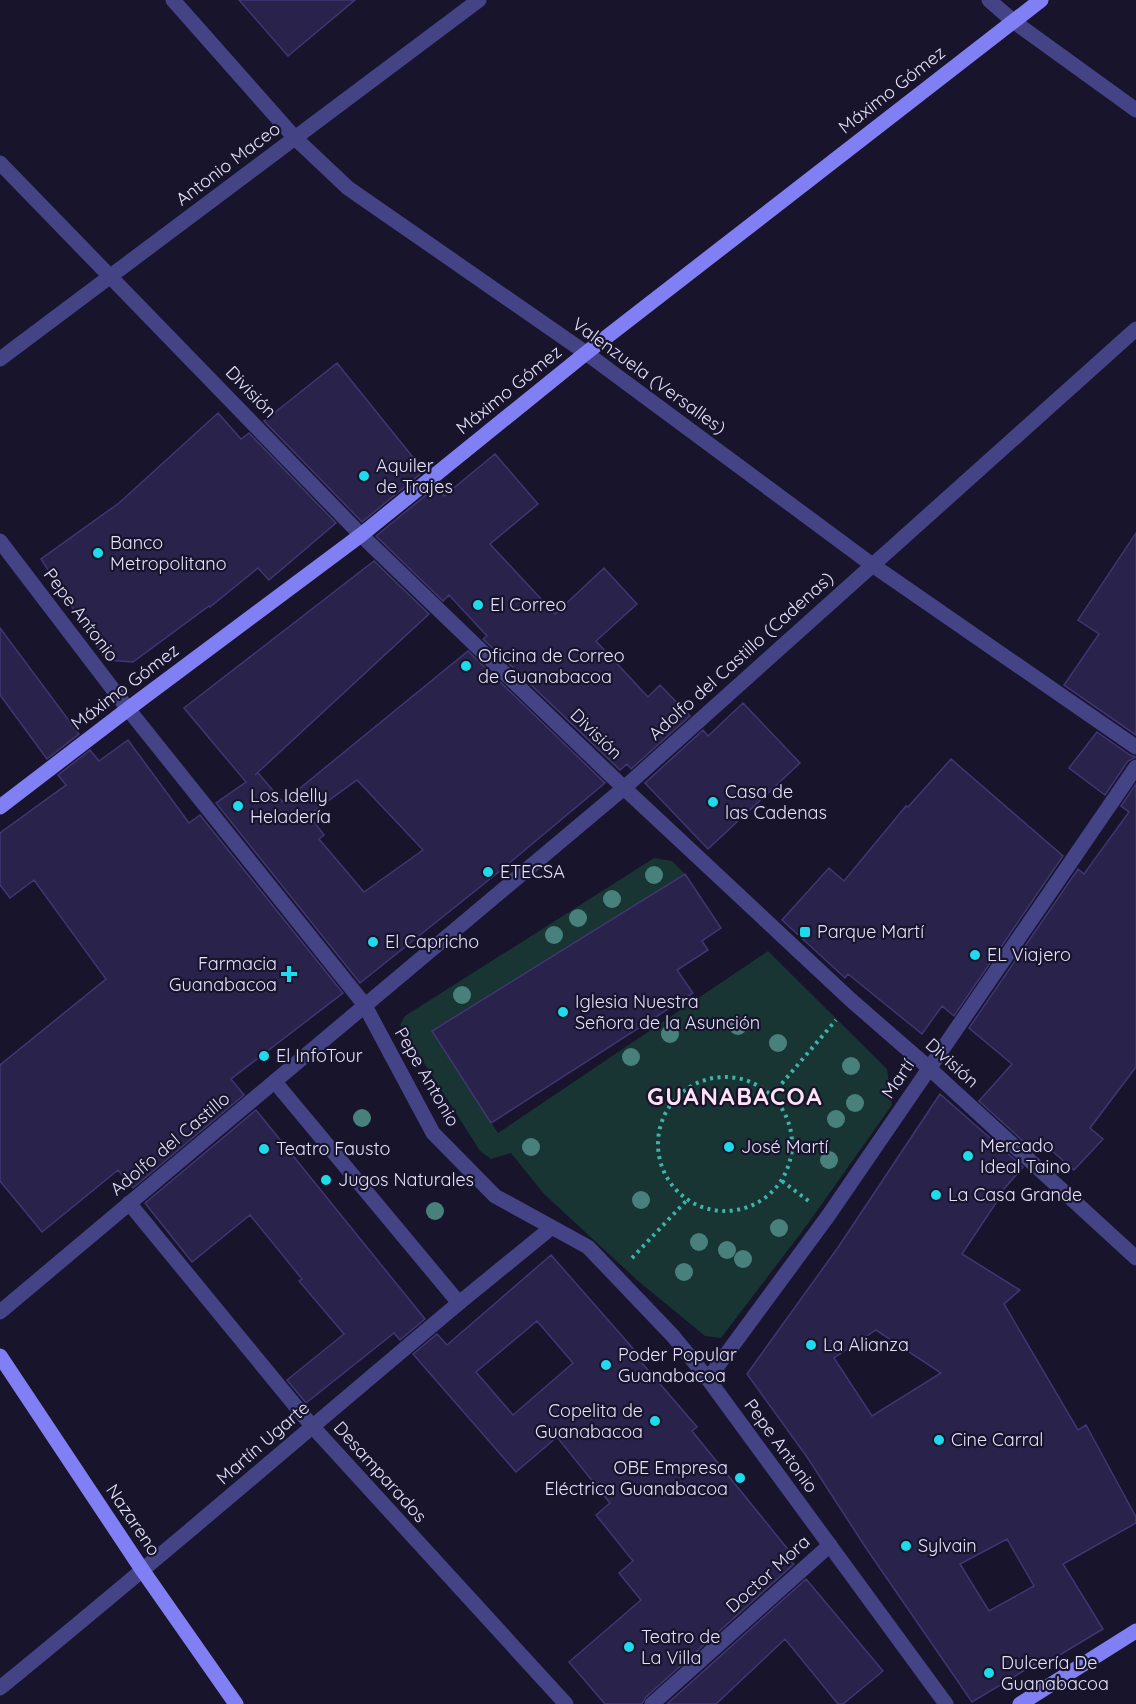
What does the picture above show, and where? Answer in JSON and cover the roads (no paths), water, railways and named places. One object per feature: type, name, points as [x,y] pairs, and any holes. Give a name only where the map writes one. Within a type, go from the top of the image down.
[{"type":"main road","name":"Máximo Gómez","points":[[0,807],[361,535],[586,353],[1041,0]]},
{"type":"main road","name":"Nazareno","points":[[0,1356],[143,1571],[236,1704]]},
{"type":"main road","points":[[1020,1704],[1136,1631]]},
{"type":"street","name":"Valenzuela (Versalles)","points":[[173,0],[295,138],[348,188],[586,353],[872,564],[1136,747]]},
{"type":"street","name":"Antonio Maceo","points":[[0,358],[479,0]]},
{"type":"street","points":[[988,0],[1013,21],[1136,110]]},
{"type":"street","name":"División","points":[[0,163],[361,535],[624,788],[852,1001],[929,1068],[1136,1258]]},
{"type":"street","name":"Adolfo del Castillo (Cadenas)","points":[[364,1004],[624,788],[1136,329]]},
{"type":"street","name":"Pepe Antonio","points":[[0,541],[128,709],[364,1004],[434,1133],[495,1196],[588,1247],[673,1336],[708,1379],[946,1704]]},
{"type":"street","name":"Martí","points":[[708,1379],[828,1216],[1136,767]]},
{"type":"street","name":"Adolfo del Castillo","points":[[0,1312],[275,1082],[364,1004]]},
{"type":"street","points":[[275,1082],[459,1303]]},
{"type":"street","name":"Desamparados","points":[[129,1203],[312,1426],[566,1704]]},
{"type":"street","name":"Martín Ugarte","points":[[0,1688],[143,1571],[459,1303],[552,1228]]},
{"type":"street","name":"Doctor Mora","points":[[652,1704],[830,1545]]},
{"type":"place","name":"Aquiler de Trajes","points":[[364,476]]},
{"type":"place","name":"Banco Metropolitano","points":[[98,553]]},
{"type":"place","name":"El Correo","points":[[478,605]]},
{"type":"place","name":"Oficina de Correo de Guanabacoa","points":[[466,666]]},
{"type":"place","name":"Casa de las Cadenas","points":[[713,802]]},
{"type":"place","name":"Los Idelly Heladería","points":[[238,806]]},
{"type":"place","name":"ETECSA","points":[[488,872]]},
{"type":"place","name":"Parque Martí","points":[[805,932]]},
{"type":"place","name":"El Capricho","points":[[373,942]]},
{"type":"place","name":"EL Viajero","points":[[975,955]]},
{"type":"place","name":"Farmacia Guanabacoa","points":[[289,974]]},
{"type":"place","name":"Iglesia Nuestra Señora de la Asunción","points":[[563,1012]]},
{"type":"place","name":"El InfoTour","points":[[264,1056]]},
{"type":"place","name":"José Martí","points":[[729,1147]]},
{"type":"place","name":"Teatro Fausto","points":[[264,1149]]},
{"type":"place","name":"Mercado Ideal Taino","points":[[968,1156]]},
{"type":"place","name":"Jugos Naturales","points":[[326,1180]]},
{"type":"place","name":"La Casa Grande","points":[[936,1195]]},
{"type":"place","name":"La Alianza","points":[[811,1345]]},
{"type":"place","name":"Poder Popular Guanabacoa","points":[[606,1365]]},
{"type":"place","name":"Copelita de Guanabacoa","points":[[655,1421]]},
{"type":"place","name":"Cine Carral","points":[[939,1440]]},
{"type":"place","name":"OBE Empresa Eléctrica Guanabacoa","points":[[740,1478]]},
{"type":"place","name":"Sylvain","points":[[906,1546]]},
{"type":"place","name":"Teatro de La Villa","points":[[629,1647]]},
{"type":"place","name":"Dulcería De Guanabacoa","points":[[989,1673]]},
{"type":"district","name":"GUANABACOA","points":[[735,1097]]}]
